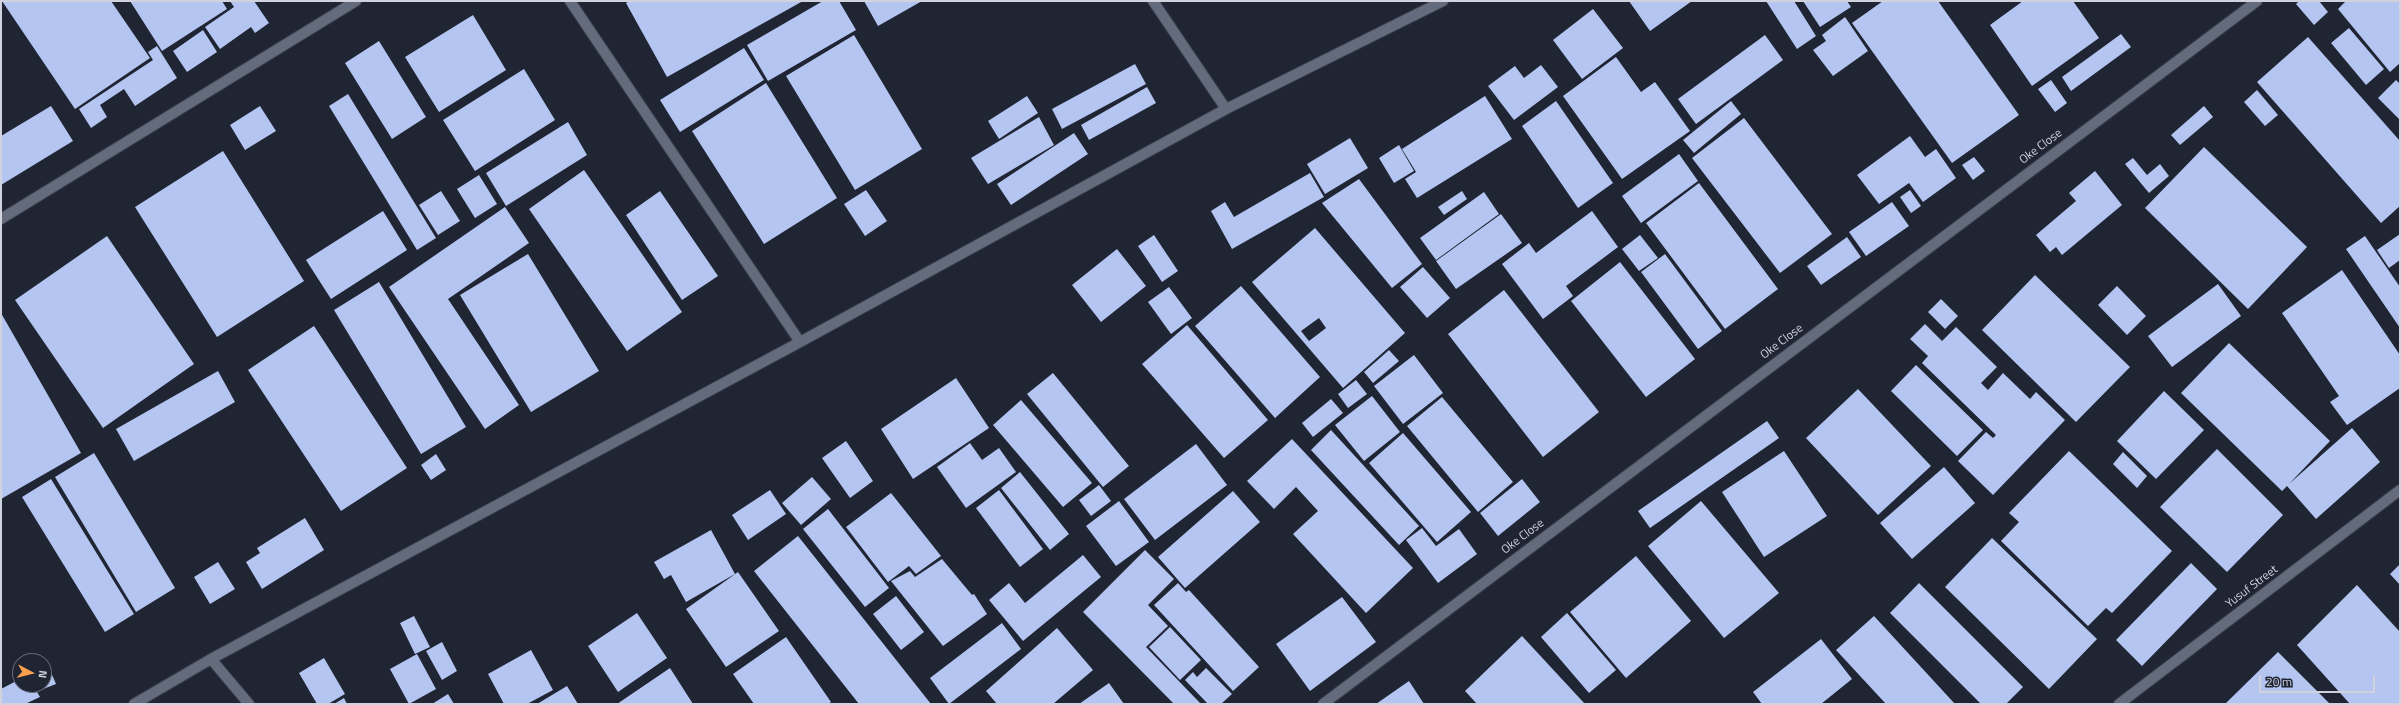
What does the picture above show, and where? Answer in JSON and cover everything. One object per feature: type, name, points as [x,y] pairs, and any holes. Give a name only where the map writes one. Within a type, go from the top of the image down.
[{"type":"street","points":[[1,219],[356,1]]},
{"type":"street","points":[[570,1],[800,342]]},
{"type":"street","points":[[1153,1],[1226,109]]},
{"type":"street","points":[[134,704],[211,659],[800,342],[1226,109],[1443,1]]},
{"type":"street","name":"Oke Close","points":[[1323,704],[2257,1]]},
{"type":"street","name":"Yusuf Street","points":[[2119,704],[2400,490]]},
{"type":"street","points":[[211,659],[249,704]]},
{"type":"building","points":[[2,1],[111,1],[150,58],[75,109]]},
{"type":"building","points":[[130,1],[222,1],[227,9],[162,51]]},
{"type":"building","points":[[230,1],[254,1],[269,23],[255,33],[251,27],[220,49],[205,27],[234,7]]},
{"type":"building","points":[[629,1],[803,1],[667,77],[626,3]]},
{"type":"building","points":[[823,1],[839,1],[856,30],[768,81],[747,45]]},
{"type":"building","points":[[864,1],[922,1],[878,26]]},
{"type":"building","points":[[1629,1],[1692,1],[1650,31]]},
{"type":"building","points":[[1766,1],[1794,1],[1816,36],[1797,49]]},
{"type":"building","points":[[1803,1],[1847,1],[1851,7],[1820,27]]},
{"type":"building","points":[[1883,1],[1938,1],[2019,115],[1952,163],[1852,23]]},
{"type":"building","points":[[2023,1],[2073,1],[2099,38],[2032,86],[1990,25]]},
{"type":"building","points":[[2299,1],[2319,1],[2328,12],[2314,25],[2296,4]]},
{"type":"building","points":[[2346,1],[2400,1],[2400,63],[2390,72],[2338,9]]},
{"type":"building","points":[[1593,9],[1623,48],[1582,79],[1553,40]]},
{"type":"building","points":[[473,15],[506,70],[439,112],[405,57]]},
{"type":"building","points":[[1845,17],[1868,51],[1833,76],[1813,50],[1826,41],[1822,35]]},
{"type":"building","points":[[2349,28],[2384,69],[2366,85],[2331,43]]},
{"type":"building","points":[[203,30],[217,52],[187,72],[173,51]]},
{"type":"building","points":[[2121,34],[2131,47],[2071,91],[2062,77]]},
{"type":"building","points":[[854,35],[922,149],[855,190],[786,76]]},
{"type":"building","points":[[1765,35],[1783,60],[1696,124],[1678,99]]},
{"type":"building","points":[[2308,37],[2400,141],[2400,206],[2381,223],[2257,82]]},
{"type":"building","points":[[379,41],[426,117],[392,139],[345,63]]},
{"type":"building","points":[[157,46],[177,78],[135,106],[124,89],[100,105],[107,117],[91,128],[79,109],[153,60],[148,52]]},
{"type":"building","points":[[744,48],[764,80],[680,132],[660,100]]},
{"type":"building","points":[[1616,57],[1641,92],[1655,82],[1690,131],[1622,179],[1563,96]]},
{"type":"building","points":[[1135,64],[1146,84],[1062,129],[1052,109]]},
{"type":"building","points":[[1541,65],[1558,87],[1514,120],[1488,86],[1515,66],[1524,78]]},
{"type":"building","points":[[524,69],[555,120],[475,171],[443,120]]},
{"type":"building","points":[[2051,80],[2067,103],[2055,112],[2038,89]]},
{"type":"building","points":[[2396,80],[2400,84],[2400,120],[2378,98]]},
{"type":"building","points":[[766,83],[837,198],[764,244],[692,131]]},
{"type":"building","points":[[1147,87],[1156,103],[1089,140],[1081,125]]},
{"type":"building","points":[[2257,90],[2278,115],[2265,126],[2244,102]]},
{"type":"building","points":[[348,94],[436,238],[417,250],[329,106]]},
{"type":"building","points":[[1027,96],[1038,113],[999,139],[988,121]]},
{"type":"building","points":[[1485,96],[1512,139],[1417,198],[1405,179],[1416,172],[1402,149]]},
{"type":"building","points":[[1556,101],[1613,183],[1578,208],[1522,126]]},
{"type":"building","points":[[1731,101],[1741,114],[1694,153],[1683,140]]},
{"type":"building","points":[[51,106],[73,141],[1,185],[1,136]]},
{"type":"building","points":[[260,106],[276,131],[245,150],[230,125]]},
{"type":"building","points":[[2204,106],[2213,117],[2180,145],[2171,135]]},
{"type":"building","points":[[1039,117],[1054,145],[988,184],[971,158]]},
{"type":"building","points":[[1744,118],[1832,234],[1780,273],[1692,158]]},
{"type":"building","points":[[568,122],[587,155],[506,206],[486,173]]},
{"type":"building","points":[[1074,133],[1088,154],[1011,205],[997,184]]},
{"type":"building","points":[[1910,136],[1925,157],[1936,149],[1956,178],[1923,202],[1909,183],[1879,204],[1857,175]]},
{"type":"building","points":[[1350,138],[1368,168],[1325,194],[1307,164]]},
{"type":"building","points":[[1399,145],[1414,171],[1394,183],[1379,158]]},
{"type":"building","points":[[2204,147],[2307,247],[2248,309],[2145,208]]},
{"type":"building","points":[[223,151],[304,281],[217,337],[135,207]]},
{"type":"building","points":[[1679,154],[1698,181],[1641,223],[1622,196]]},
{"type":"building","points":[[1974,157],[1985,171],[1973,180],[1962,165]]},
{"type":"building","points":[[2133,158],[2147,175],[2160,164],[2169,176],[2149,193],[2125,164]]},
{"type":"building","points":[[584,170],[682,312],[627,351],[529,209]]},
{"type":"building","points":[[2095,171],[2122,205],[2062,255],[2056,247],[2050,252],[2036,235],[2076,201],[2069,193]]},
{"type":"building","points":[[1310,173],[1324,197],[1232,249],[1211,211],[1225,202],[1234,217]]},
{"type":"building","points":[[479,175],[497,204],[475,218],[457,189]]},
{"type":"building","points":[[1359,179],[1422,264],[1392,288],[1322,203]]},
{"type":"building","points":[[1699,183],[1778,289],[1725,329],[1646,223]]},
{"type":"building","points":[[866,190],[887,221],[865,236],[844,204]]},
{"type":"building","points":[[1910,190],[1921,206],[1911,213],[1900,197]]},
{"type":"building","points":[[441,191],[460,221],[438,235],[419,205]]},
{"type":"building","points":[[660,191],[718,276],[682,300],[626,215]]},
{"type":"building","points":[[1462,191],[1467,199],[1444,215],[1438,207]]},
{"type":"building","points":[[1484,192],[1499,214],[1436,260],[1420,238]]},
{"type":"building","points":[[1892,202],[1909,226],[1866,256],[1849,232]]},
{"type":"building","points":[[505,207],[529,243],[448,299],[519,405],[485,429],[389,287]]},
{"type":"building","points":[[383,211],[407,250],[331,299],[306,260]]},
{"type":"building","points":[[1592,211],[1618,247],[1566,286],[1573,296],[1543,319],[1502,264],[1529,243],[1536,253]]},
{"type":"building","points":[[1501,214],[1522,243],[1456,289],[1436,261]]},
{"type":"building","points":[[1315,228],[1405,333],[1343,388],[1252,282]],"holes":[[[1319,318],[1326,328],[1309,341],[1301,331]]]},
{"type":"building","points":[[2400,234],[2400,260],[2389,268],[2377,250]]},
{"type":"building","points":[[1154,235],[1178,271],[1162,282],[1138,246]]},
{"type":"building","points":[[1640,235],[1658,258],[1639,271],[1622,249]]},
{"type":"building","points":[[107,236],[194,364],[103,428],[15,300]]},
{"type":"building","points":[[2365,236],[2400,287],[2400,328],[2346,249]]},
{"type":"building","points":[[1847,237],[1861,257],[1821,285],[1807,266]]},
{"type":"building","points":[[1117,249],[1146,286],[1101,322],[1072,285]]},
{"type":"building","points":[[528,254],[599,371],[531,412],[460,295]]},
{"type":"building","points":[[1665,254],[1722,331],[1698,349],[1641,272]]},
{"type":"building","points":[[1620,262],[1695,359],[1646,397],[1571,301]]},
{"type":"building","points":[[1423,267],[1450,298],[1427,318],[1400,287]]},
{"type":"building","points":[[2342,270],[2400,355],[2400,388],[2347,425],[2330,402],[2339,396],[2282,313]]},
{"type":"building","points":[[2035,275],[2130,367],[2076,422],[1982,330]]},
{"type":"building","points":[[379,282],[466,427],[421,454],[334,310]]},
{"type":"building","points":[[2218,284],[2241,316],[2172,367],[2148,336]]},
{"type":"building","points":[[1241,286],[1320,377],[1275,418],[1195,326]]},
{"type":"building","points":[[2117,286],[2146,316],[2127,335],[2098,305]]},
{"type":"building","points":[[1169,287],[1192,318],[1171,334],[1148,302]]},
{"type":"building","points":[[1504,290],[1599,412],[1543,457],[1448,334]]},
{"type":"building","points":[[1941,299],[1958,316],[1945,329],[1928,312]]},
{"type":"building","points":[[1,313],[81,453],[1,499]]},
{"type":"building","points":[[1925,324],[1942,341],[1956,327],[1997,367],[1981,383],[1988,390],[2003,373],[2030,399],[2036,392],[2065,420],[1993,495],[1958,461],[1986,432],[1993,438],[1996,435],[1922,363],[1928,356],[1910,339]]},
{"type":"building","points":[[1187,325],[1268,420],[1224,458],[1142,364]]},
{"type":"building","points":[[314,326],[407,468],[341,511],[248,370]]},
{"type":"building","points":[[2229,343],[2330,441],[2289,484],[2352,428],[2380,462],[2316,519],[2287,486],[2282,491],[2181,393]]},
{"type":"building","points":[[1389,350],[1399,361],[1373,383],[1364,372]]},
{"type":"building","points":[[1414,355],[1443,393],[1403,424],[1374,386]]},
{"type":"building","points":[[1916,365],[1983,430],[1957,456],[1891,391]]},
{"type":"building","points":[[218,371],[235,402],[134,461],[116,429]]},
{"type":"building","points":[[1053,373],[1129,466],[1103,487],[1027,394]]},
{"type":"building","points":[[956,378],[989,428],[913,479],[881,429]]},
{"type":"building","points":[[1356,380],[1367,394],[1348,408],[1338,394]]},
{"type":"building","points":[[1858,389],[1931,466],[1878,515],[1806,438]]},
{"type":"building","points":[[2164,391],[2204,430],[2156,479],[2117,441]]},
{"type":"building","points":[[1372,396],[1400,432],[1364,461],[1335,425]]},
{"type":"building","points":[[1442,397],[1513,482],[1478,512],[1407,426]]},
{"type":"building","points":[[1331,399],[1343,413],[1313,437],[1302,423]]},
{"type":"building","points":[[1021,400],[1092,483],[1063,507],[993,425]]},
{"type":"building","points":[[1767,421],[1779,438],[1650,528],[1638,511]]},
{"type":"building","points":[[1331,430],[1419,526],[1399,545],[1311,450]]},
{"type":"building","points":[[1403,433],[1471,512],[1437,542],[1369,463]]},
{"type":"building","points":[[1292,439],[1413,568],[1366,613],[1293,534],[1318,511],[1296,487],[1274,509],[1247,481]]},
{"type":"building","points":[[846,441],[873,481],[850,498],[822,458]]},
{"type":"building","points":[[970,443],[982,460],[999,448],[1016,472],[966,508],[937,467]]},
{"type":"building","points":[[1196,444],[1227,485],[1155,540],[1124,499]]},
{"type":"building","points":[[2217,449],[2283,515],[2227,572],[2160,507]]},
{"type":"building","points":[[1784,451],[1827,516],[1764,557],[1722,492]]},
{"type":"building","points":[[2069,451],[2172,551],[2112,613],[2106,608],[2088,626],[2001,541],[2019,522],[2009,513]]},
{"type":"building","points":[[2123,452],[2147,476],[2137,488],[2113,464]]},
{"type":"building","points":[[94,453],[175,588],[136,612],[55,477]]},
{"type":"building","points":[[436,454],[446,470],[431,480],[421,465]]},
{"type":"building","points":[[1944,467],[1975,503],[1912,559],[1880,523]]},
{"type":"building","points":[[1020,472],[1069,534],[1050,550],[1001,488]]},
{"type":"building","points":[[812,477],[831,499],[801,525],[782,503]]},
{"type":"building","points":[[51,479],[134,614],[105,632],[22,497]]},
{"type":"building","points":[[1522,479],[1540,502],[1498,536],[1480,513]]},
{"type":"building","points":[[1099,485],[1111,501],[1091,516],[1079,500]]},
{"type":"building","points":[[770,490],[786,514],[748,540],[732,515]]},
{"type":"building","points":[[999,490],[1043,549],[1020,567],[976,508]]},
{"type":"building","points":[[1233,491],[1260,522],[1185,588],[1158,557]]},
{"type":"building","points":[[891,493],[941,556],[916,574],[909,566],[888,582],[846,527]]},
{"type":"building","points":[[1119,501],[1149,542],[1116,566],[1086,526]]},
{"type":"building","points":[[1701,501],[1779,593],[1724,638],[1648,546]]},
{"type":"building","points":[[828,509],[889,588],[865,607],[803,529]]},
{"type":"building","points":[[305,518],[324,550],[262,589],[246,562],[260,553],[257,548]]},
{"type":"building","points":[[1422,528],[1436,546],[1459,529],[1477,554],[1438,583],[1406,540]]},
{"type":"building","points":[[711,530],[735,574],[686,602],[671,575],[664,579],[654,562]]},
{"type":"building","points":[[798,536],[931,704],[859,704],[754,571]]},
{"type":"building","points":[[1992,538],[2097,639],[2049,689],[1945,587]]},
{"type":"building","points":[[1145,550],[1174,579],[1148,605],[1168,626],[1146,647],[1201,704],[1174,704],[1083,612]]},
{"type":"building","points":[[1083,555],[1101,577],[1023,641],[989,600],[1009,583],[1025,603]]},
{"type":"building","points":[[1636,556],[1691,621],[1626,678],[1570,612]]},
{"type":"building","points":[[942,559],[972,595],[974,594],[987,614],[943,646],[891,581],[910,571],[915,577]]},
{"type":"building","points":[[218,562],[235,589],[210,604],[194,577]]},
{"type":"building","points":[[2191,563],[2217,589],[2142,666],[2116,640]]},
{"type":"building","points":[[2400,564],[2400,585],[2390,574]]},
{"type":"building","points":[[738,572],[779,631],[726,667],[686,609]]},
{"type":"building","points":[[1178,583],[1186,592],[1189,590],[1259,667],[1233,691],[1154,605]]},
{"type":"building","points":[[1919,583],[2023,687],[2006,704],[1981,704],[1890,613]]},
{"type":"building","points":[[2357,585],[2400,632],[2400,704],[2350,704],[2297,645]]},
{"type":"building","points":[[896,596],[924,632],[901,650],[873,614]]},
{"type":"building","points":[[1342,597],[1376,642],[1310,691],[1276,644]]},
{"type":"building","points":[[637,613],[667,658],[618,692],[588,646]]},
{"type":"building","points":[[1567,613],[1616,670],[1589,693],[1541,637]]},
{"type":"building","points":[[414,616],[430,647],[415,654],[400,623]]},
{"type":"building","points":[[1874,616],[1955,704],[1886,704],[1836,650]]},
{"type":"building","points":[[1002,623],[1021,649],[949,704],[930,678]]},
{"type":"building","points":[[1170,627],[1201,660],[1180,680],[1149,647]]},
{"type":"building","points":[[1057,628],[1093,670],[1053,704],[997,704],[986,691]]},
{"type":"building","points":[[1522,636],[1585,704],[1477,704],[1465,691]]},
{"type":"building","points":[[786,637],[831,702],[828,704],[754,704],[733,674]]},
{"type":"building","points":[[1821,639],[1852,679],[1821,704],[1762,704],[1753,692]]},
{"type":"building","points":[[442,642],[457,671],[442,680],[426,651]]},
{"type":"building","points":[[531,650],[553,690],[527,704],[504,704],[488,674]]},
{"type":"building","points":[[2278,652],[2330,704],[2225,704]]},
{"type":"building","points":[[417,654],[436,689],[409,704],[390,669]]},
{"type":"building","points":[[324,658],[345,694],[328,704],[317,704],[299,673]]},
{"type":"building","points":[[670,668],[693,704],[617,704]]},
{"type":"building","points":[[1206,668],[1232,694],[1221,704],[1208,704],[1185,680],[1193,672],[1197,677]]},
{"type":"building","points":[[52,675],[56,684],[52,686]]},
{"type":"building","points":[[1409,681],[1424,704],[1376,704]]},
{"type":"building","points":[[12,683],[12,693],[38,693],[40,697],[25,704],[1,704],[1,689]]},
{"type":"building","points":[[1109,683],[1124,704],[1079,704]]},
{"type":"building","points":[[567,686],[578,704],[537,704]]},
{"type":"building","points":[[448,694],[454,704],[432,704]]},
{"type":"building","points":[[344,698],[347,704],[334,704]]}]
